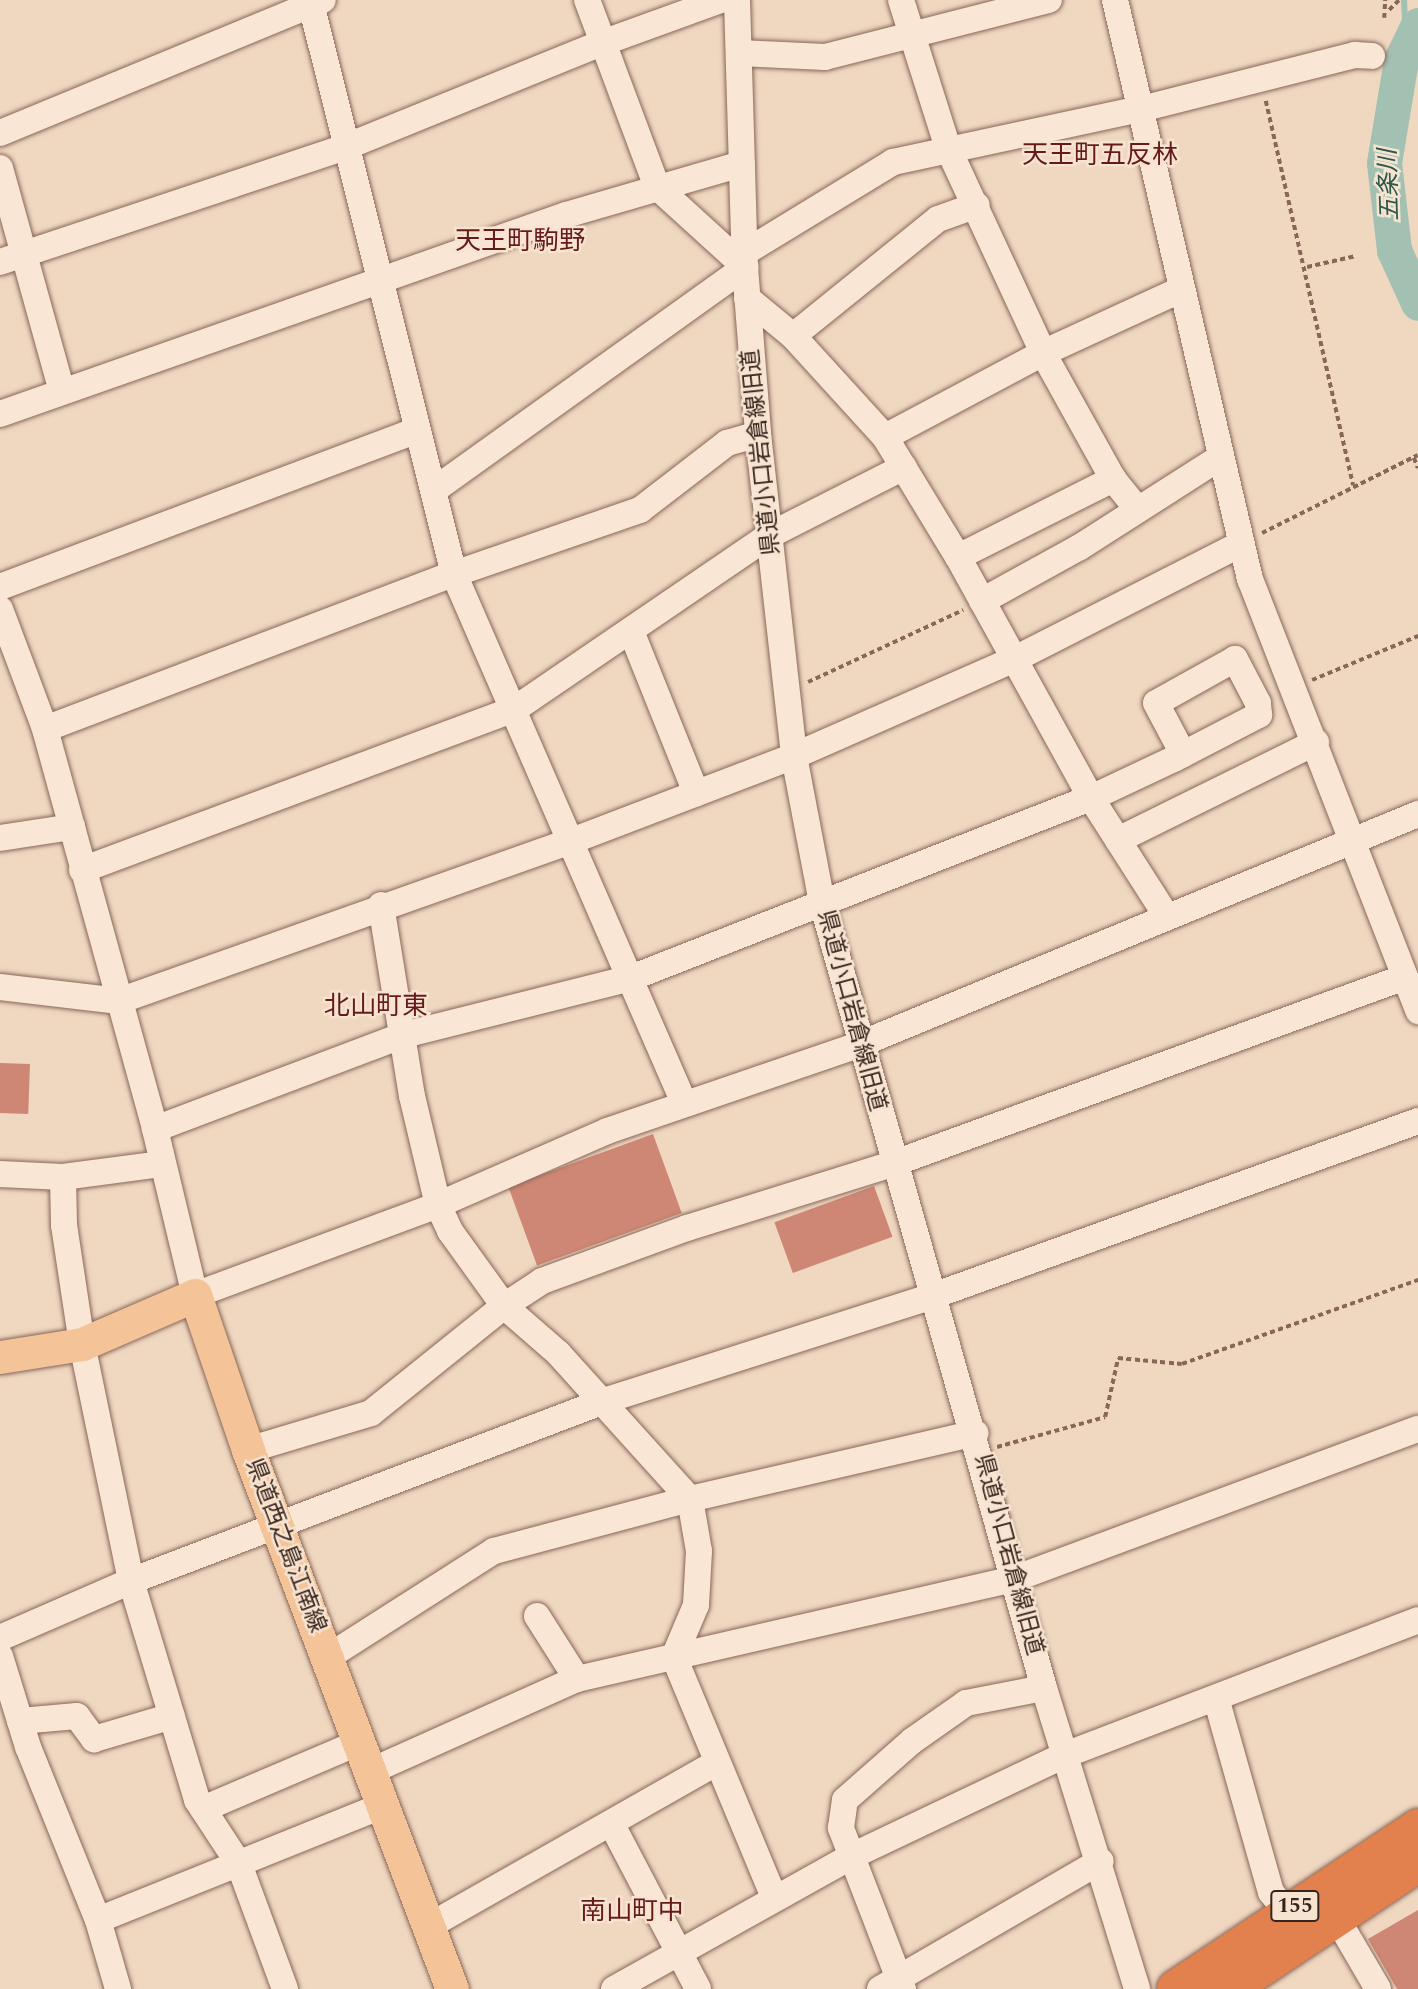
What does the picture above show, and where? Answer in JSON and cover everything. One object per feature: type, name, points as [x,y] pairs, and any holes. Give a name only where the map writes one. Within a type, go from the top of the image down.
[{"type":"highway","name":"155","points":[[1176,1989],[1286,1912],[1418,1828]]},
{"type":"highway","name":"155","points":[[1240,1986],[1336,1917],[1418,1863]]},
{"type":"main road","points":[[0,1357],[82,1344],[195,1295]]},
{"type":"main road","name":"県道西之島江南線","points":[[195,1295],[248,1450],[452,1989]]},
{"type":"street","points":[[586,0],[657,187],[744,260]]},
{"type":"street","points":[[11,258],[348,146],[602,43],[721,0]]},
{"type":"street","name":"県道小口岩倉線旧道","points":[[737,0],[744,260],[758,434],[794,756],[822,903],[892,1164],[977,1443],[1044,1688],[1101,1861],[1137,1989]]},
{"type":"street","points":[[901,0],[948,148],[977,205],[1043,354],[1112,479],[1136,507]]},
{"type":"street","points":[[739,53],[825,57],[1049,0]]},
{"type":"street","points":[[1115,0],[1241,544],[1418,1011]]},
{"type":"street","points":[[0,133],[314,2],[454,574],[515,709],[569,842],[684,1103]]},
{"type":"street","points":[[434,490],[744,260],[893,162],[948,148],[1141,109],[1355,55],[1372,56]]},
{"type":"street","points":[[0,414],[380,279],[657,187],[742,164]]},
{"type":"street","points":[[0,168],[11,258],[62,391]]},
{"type":"street","points":[[793,336],[938,219],[977,205]]},
{"type":"street","points":[[885,437],[1043,354],[1182,289]]},
{"type":"street","points":[[747,298],[793,336],[885,437],[958,557],[1091,797],[1167,918]]},
{"type":"street","points":[[0,587],[417,430]]},
{"type":"street","points":[[45,729],[454,574],[640,510],[727,443],[758,434]]},
{"type":"street","points":[[982,601],[1080,547],[1136,507],[1219,458]]},
{"type":"street","points":[[82,870],[515,709],[770,535],[904,467]]},
{"type":"street","points":[[958,557],[1112,479]]},
{"type":"street","points":[[0,987],[119,1001],[381,905],[569,842],[794,756],[1013,660],[1241,544]]},
{"type":"street","points":[[0,609],[45,729],[155,1129],[195,1295],[438,1205],[684,1103],[858,1045],[1418,814]]},
{"type":"street","points":[[631,631],[696,793]]},
{"type":"street","points":[[1118,840],[1316,742]]},
{"type":"street","points":[[155,1129],[404,1035],[631,978],[1091,797],[1183,754]]},
{"type":"street","points":[[0,838],[72,827]]},
{"type":"street","points":[[381,905],[412,1096],[438,1205],[450,1231],[504,1306],[604,1401],[691,1499],[699,1551],[696,1605],[674,1657],[774,1897]]},
{"type":"street","points":[[248,1450],[371,1413],[504,1306],[542,1281],[675,1232],[892,1164],[1405,977]]},
{"type":"street","points":[[0,1638],[131,1581],[278,1528],[604,1401],[933,1296],[1418,1121]]},
{"type":"street","points":[[0,1174],[63,1177],[162,1164]]},
{"type":"street","points":[[63,1177],[64,1225],[82,1344],[131,1581],[203,1809],[239,1864],[285,1989]]},
{"type":"street","points":[[203,1809],[365,1756],[577,1679],[1014,1579],[1418,1429]]},
{"type":"street","points":[[328,1657],[494,1551],[691,1499],[977,1443]]},
{"type":"street","points":[[537,1616],[577,1679]]},
{"type":"street","points":[[614,1989],[774,1897],[852,1856],[1065,1755],[1418,1620]]},
{"type":"street","points":[[0,1656],[20,1721],[98,1920],[118,1989]]},
{"type":"street","points":[[1044,1688],[966,1703],[912,1741],[845,1800],[841,1828],[894,1986],[1101,1861]]},
{"type":"street","points":[[1216,1698],[1271,1892],[1286,1912]]},
{"type":"street","points":[[20,1721],[77,1716],[94,1739],[172,1716]]},
{"type":"street","points":[[429,1926],[716,1763]]},
{"type":"street","points":[[98,1920],[384,1805]]},
{"type":"street","points":[[611,1823],[698,1989]]},
{"type":"street","points":[[1336,1917],[1378,1989]]},
{"type":"path","points":[[1384,18],[1385,0]]},
{"type":"path","points":[[1389,10],[1399,0]]},
{"type":"path","points":[[1260,78],[1307,267],[1353,485]]},
{"type":"path","points":[[1307,267],[1356,256]]},
{"type":"path","points":[[1241,544],[1353,485],[1416,456],[1418,468]]},
{"type":"path","points":[[787,692],[982,601]]},
{"type":"path","points":[[1294,688],[1418,636]]},
{"type":"path","points":[[977,1443],[1105,1417],[1118,1358],[1182,1364],[1418,1280]]},
{"type":"building","points":[[0,1063],[30,1064],[28,1114],[0,1113]]},
{"type":"building","points":[[653,1134],[682,1213],[537,1266],[508,1187]]},
{"type":"building","points":[[874,1186],[892,1237],[793,1273],[774,1222]]},
{"type":"building","points":[[1418,1910],[1418,1989],[1397,1989],[1368,1939]]},
{"type":"waterway","points":[[1404,0],[1406,43]]},
{"type":"waterway","name":"五条川","points":[[1418,25],[1401,60],[1384,163],[1394,250],[1418,303]]},
{"type":"district","name":"天王町五反林","points":[[1100,156]]},
{"type":"district","name":"天王町駒野","points":[[520,242]]},
{"type":"district","name":"北山町東","points":[[376,1007]]},
{"type":"district","name":"南山町中","points":[[632,1912]]}]
